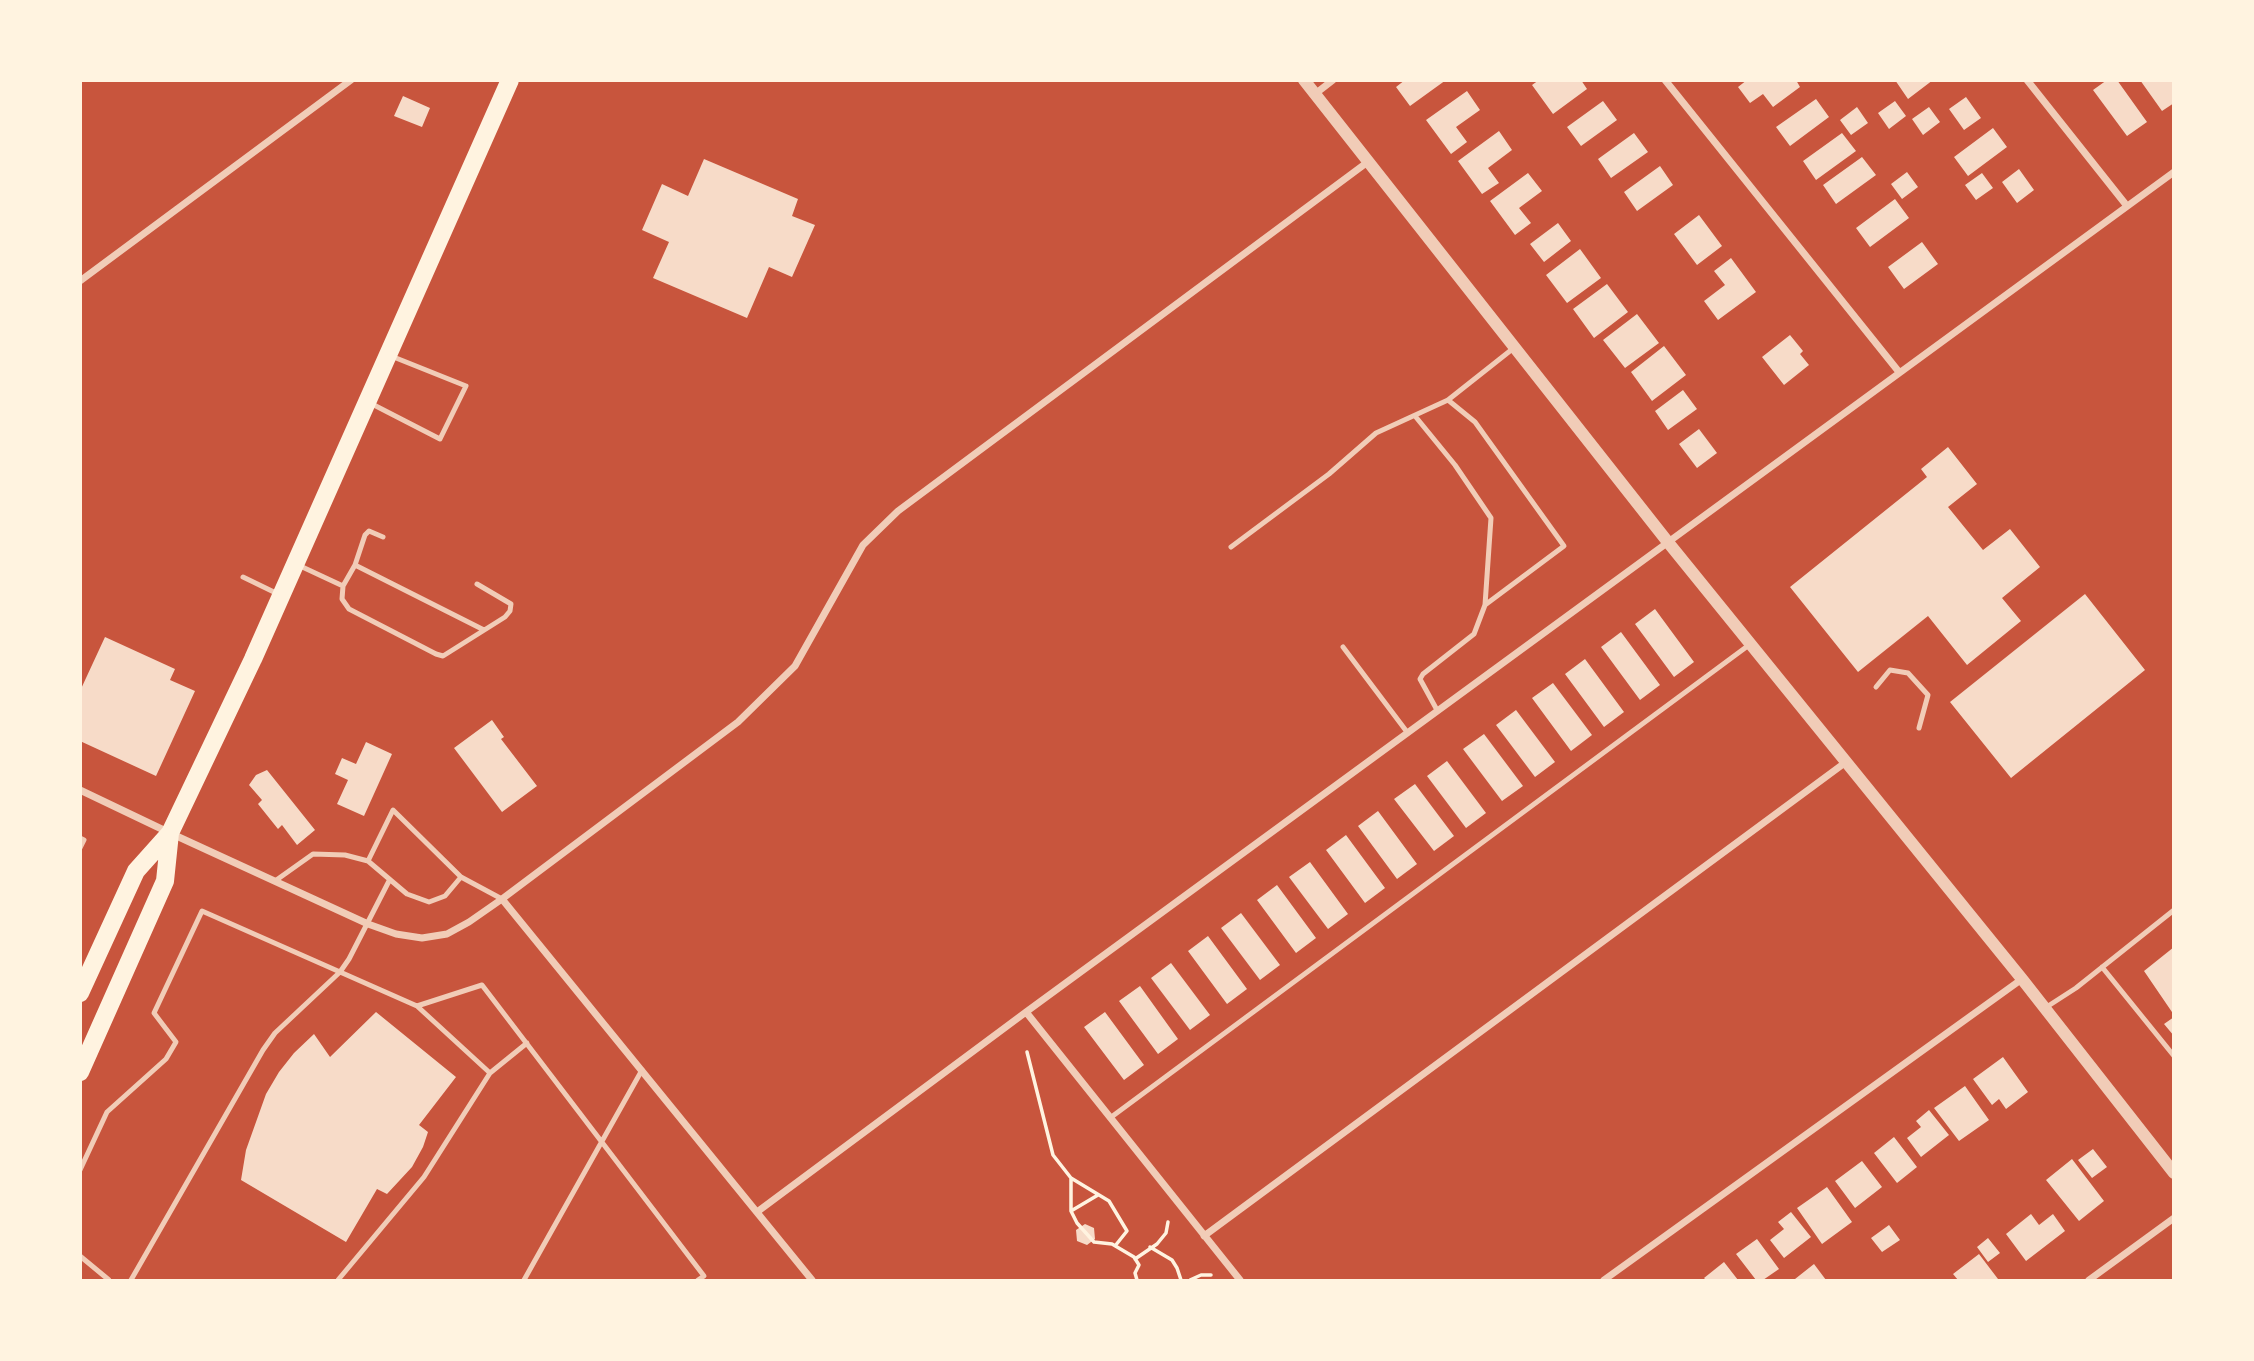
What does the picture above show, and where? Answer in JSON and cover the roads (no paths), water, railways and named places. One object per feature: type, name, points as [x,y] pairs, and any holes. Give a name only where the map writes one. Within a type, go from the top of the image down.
[{"type":"main road","points":[[80,993],[136,871],[170,834],[281,596],[510,80]]},
{"type":"main road","points":[[80,1072],[165,881],[170,834]]},
{"type":"street","points":[[80,281],[351,80]]},
{"type":"street","points":[[1304,80],[1667,541],[2022,979],[2174,1173]]},
{"type":"street","points":[[1315,94],[1333,80]]},
{"type":"street","points":[[1665,80],[1899,372]]},
{"type":"street","points":[[2027,80],[2127,206]]},
{"type":"street","points":[[80,790],[368,924],[396,934],[422,938],[447,934],[470,922],[502,899],[717,738],[786,675],[795,666],[863,545],[898,511],[1369,162]]},
{"type":"street","points":[[757,1212],[1667,541],[2174,172]]},
{"type":"street","points":[[1204,1236],[1846,762]]},
{"type":"street","points":[[502,899],[812,1280]]},
{"type":"street","points":[[1604,1280],[2022,979]]},
{"type":"street","points":[[1026,1012],[1240,1280]]},
{"type":"street","points":[[2089,1280],[2174,1218]]},
{"type":"lane","points":[[1231,547],[1329,474],[1376,433],[1448,400],[1515,347]]},
{"type":"lane","points":[[367,401],[440,439],[466,386],[388,354]]},
{"type":"lane","points":[[1448,400],[1475,422],[1564,547],[1485,605]]},
{"type":"lane","points":[[1415,416],[1455,465],[1491,518],[1485,605],[1474,634],[1421,677],[1420,681],[1437,710]]},
{"type":"lane","points":[[383,537],[369,531],[365,535],[355,565],[343,586],[342,599],[349,609],[443,656],[505,617],[512,606],[477,584]]},
{"type":"lane","points":[[295,563],[343,586]]},
{"type":"lane","points":[[355,565],[484,630]]},
{"type":"lane","points":[[243,577],[281,596]]},
{"type":"lane","points":[[1110,1118],[1751,644]]},
{"type":"lane","points":[[1343,647],[1407,732]]},
{"type":"lane","points":[[1876,687],[1890,670],[1908,673],[1928,695],[1919,728]]},
{"type":"lane","points":[[368,860],[393,810],[461,877],[502,899]]},
{"type":"lane","points":[[80,838],[84,840],[80,848]]},
{"type":"lane","points":[[275,881],[313,854],[345,855],[368,860],[407,894],[429,902],[445,896],[461,877]]},
{"type":"lane","points":[[131,1280],[263,1050],[291,1016],[340,972],[389,881]]},
{"type":"lane","points":[[2045,1008],[2076,988],[2174,910]]},
{"type":"lane","points":[[80,1170],[107,1112],[166,1059],[176,1042],[154,1013],[202,911],[416,1006],[490,1073]]},
{"type":"lane","points":[[2102,967],[2174,1056]]},
{"type":"lane","points":[[416,1006],[482,985],[704,1276],[698,1280]]},
{"type":"lane","points":[[338,1280],[424,1177],[490,1073],[527,1043]]},
{"type":"lane","points":[[524,1280],[642,1070]]},
{"type":"lane","points":[[80,1256],[109,1280]]}]
